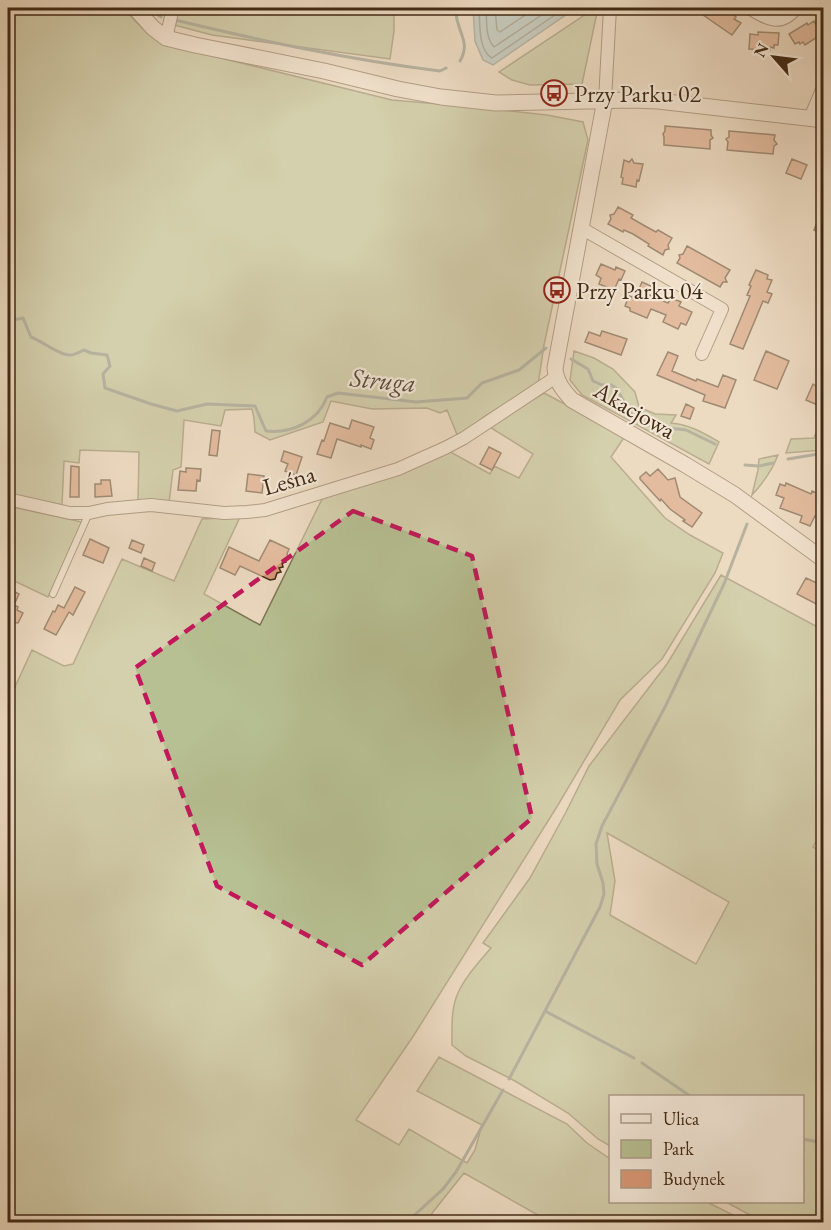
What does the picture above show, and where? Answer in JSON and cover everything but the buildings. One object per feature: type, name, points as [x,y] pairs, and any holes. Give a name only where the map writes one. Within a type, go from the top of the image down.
[{"type":"street","points":[[166,38],[173,8]]},
{"type":"street","points":[[556,377],[555,368],[605,100],[610,8]]},
{"type":"street","points":[[749,8],[766,17],[779,20],[786,18],[796,8]]},
{"type":"street","points":[[136,9],[153,28],[166,38],[441,97],[496,103],[658,101],[817,119],[824,85]]},
{"type":"street","points":[[581,228],[722,309],[702,354]]},
{"type":"street","name":"Leśna","points":[[8,499],[70,513],[90,513],[107,508],[151,505],[224,513],[265,510],[398,469],[426,457],[464,438],[556,377]]},
{"type":"street","name":"Akacjowa","points":[[556,377],[562,389],[572,400],[735,495],[824,560]]},
{"type":"lane","points":[[53,594],[90,513]]},
{"type":"highlighted area","points":[[353,511],[472,556],[532,818],[362,965],[217,886],[135,668]]},
{"type":"green space","points":[[8,8],[123,8],[143,29],[168,45],[392,100],[547,115],[583,122],[588,140],[544,345],[538,385],[485,416],[458,437],[447,410],[440,413],[427,408],[372,409],[331,401],[323,422],[270,440],[255,432],[252,409],[225,410],[221,426],[184,420],[181,467],[173,470],[169,503],[138,501],[139,452],[80,450],[79,463],[64,461],[62,505],[8,494]]},
{"type":"green space","points":[[177,8],[394,8],[390,59],[212,35],[174,25]]},
{"type":"green space","points":[[598,8],[582,84],[530,85],[512,80],[499,72],[592,10]]},
{"type":"green space","points":[[574,351],[594,358],[613,369],[635,392],[639,407],[655,414],[676,415],[671,423],[690,427],[719,442],[709,464],[582,395],[570,380]]},
{"type":"green space","points":[[544,393],[625,436],[611,457],[665,518],[723,553],[715,573],[662,659],[620,700],[558,805],[414,1035],[356,1120],[399,1145],[409,1129],[467,1163],[475,1150],[482,1125],[417,1091],[439,1057],[567,1124],[587,1143],[609,1158],[609,1203],[709,1203],[747,1222],[550,1222],[464,1173],[427,1222],[8,1222],[8,702],[32,650],[64,666],[73,664],[122,559],[174,581],[202,519],[240,517],[204,594],[260,625],[323,497],[447,450],[490,474],[494,466],[519,478],[533,454],[488,426]]},
{"type":"green space","points":[[823,414],[823,450],[786,453],[791,439],[814,438]]},
{"type":"green space","points":[[778,455],[767,476],[752,495],[759,459]]},
{"type":"green space","points":[[8,506],[82,522],[48,597],[8,578]]},
{"type":"green space","points":[[721,575],[823,630],[824,828],[813,847],[824,853],[823,1222],[763,1222],[728,1203],[804,1203],[804,1095],[609,1095],[609,1145],[568,1113],[515,1081],[466,1056],[452,1045],[454,1004],[459,991],[476,965],[491,948],[483,943],[530,878],[589,766],[667,664]],"holes":[[[607,833],[729,902],[696,964],[610,915],[615,881]]]},
{"type":"water","points":[[473,8],[576,8],[493,65],[483,60],[475,41]]},
{"type":"waterway","points":[[149,8],[161,17]]},
{"type":"waterway","points":[[456,8],[464,46],[460,61]]},
{"type":"waterway","points":[[175,20],[340,56],[440,71],[446,68]]},
{"type":"waterway","name":"Struga","points":[[8,321],[23,318],[31,337],[67,355],[84,350],[107,355],[110,366],[103,374],[105,388],[177,411],[207,404],[255,406],[266,431],[285,430],[303,424],[317,413],[327,397],[338,393],[416,402],[467,398],[482,383],[519,370],[546,348]]},
{"type":"waterway","name":"Struga","points":[[571,359],[588,369],[593,381],[616,388],[632,415],[651,426],[686,430],[715,444]]},
{"type":"waterway","name":"Struga","points":[[788,459],[818,454]]},
{"type":"waterway","name":"Struga","points":[[745,465],[759,466],[773,463]]},
{"type":"waterway","points":[[509,1079],[600,907],[604,894],[597,864],[596,844],[602,826],[666,705],[724,584],[747,524]]},
{"type":"waterway","points":[[545,1011],[634,1058]]},
{"type":"waterway","points":[[642,1063],[689,1095]]},
{"type":"waterway","points":[[407,1222],[443,1189],[456,1172],[503,1090]]},
{"type":"waterway","points":[[804,1139],[824,1143]]},
{"type":"place","name":"Przy Parku 02","points":[[554,93]]},
{"type":"place","name":"Przy Parku 04","points":[[557,290]]}]
